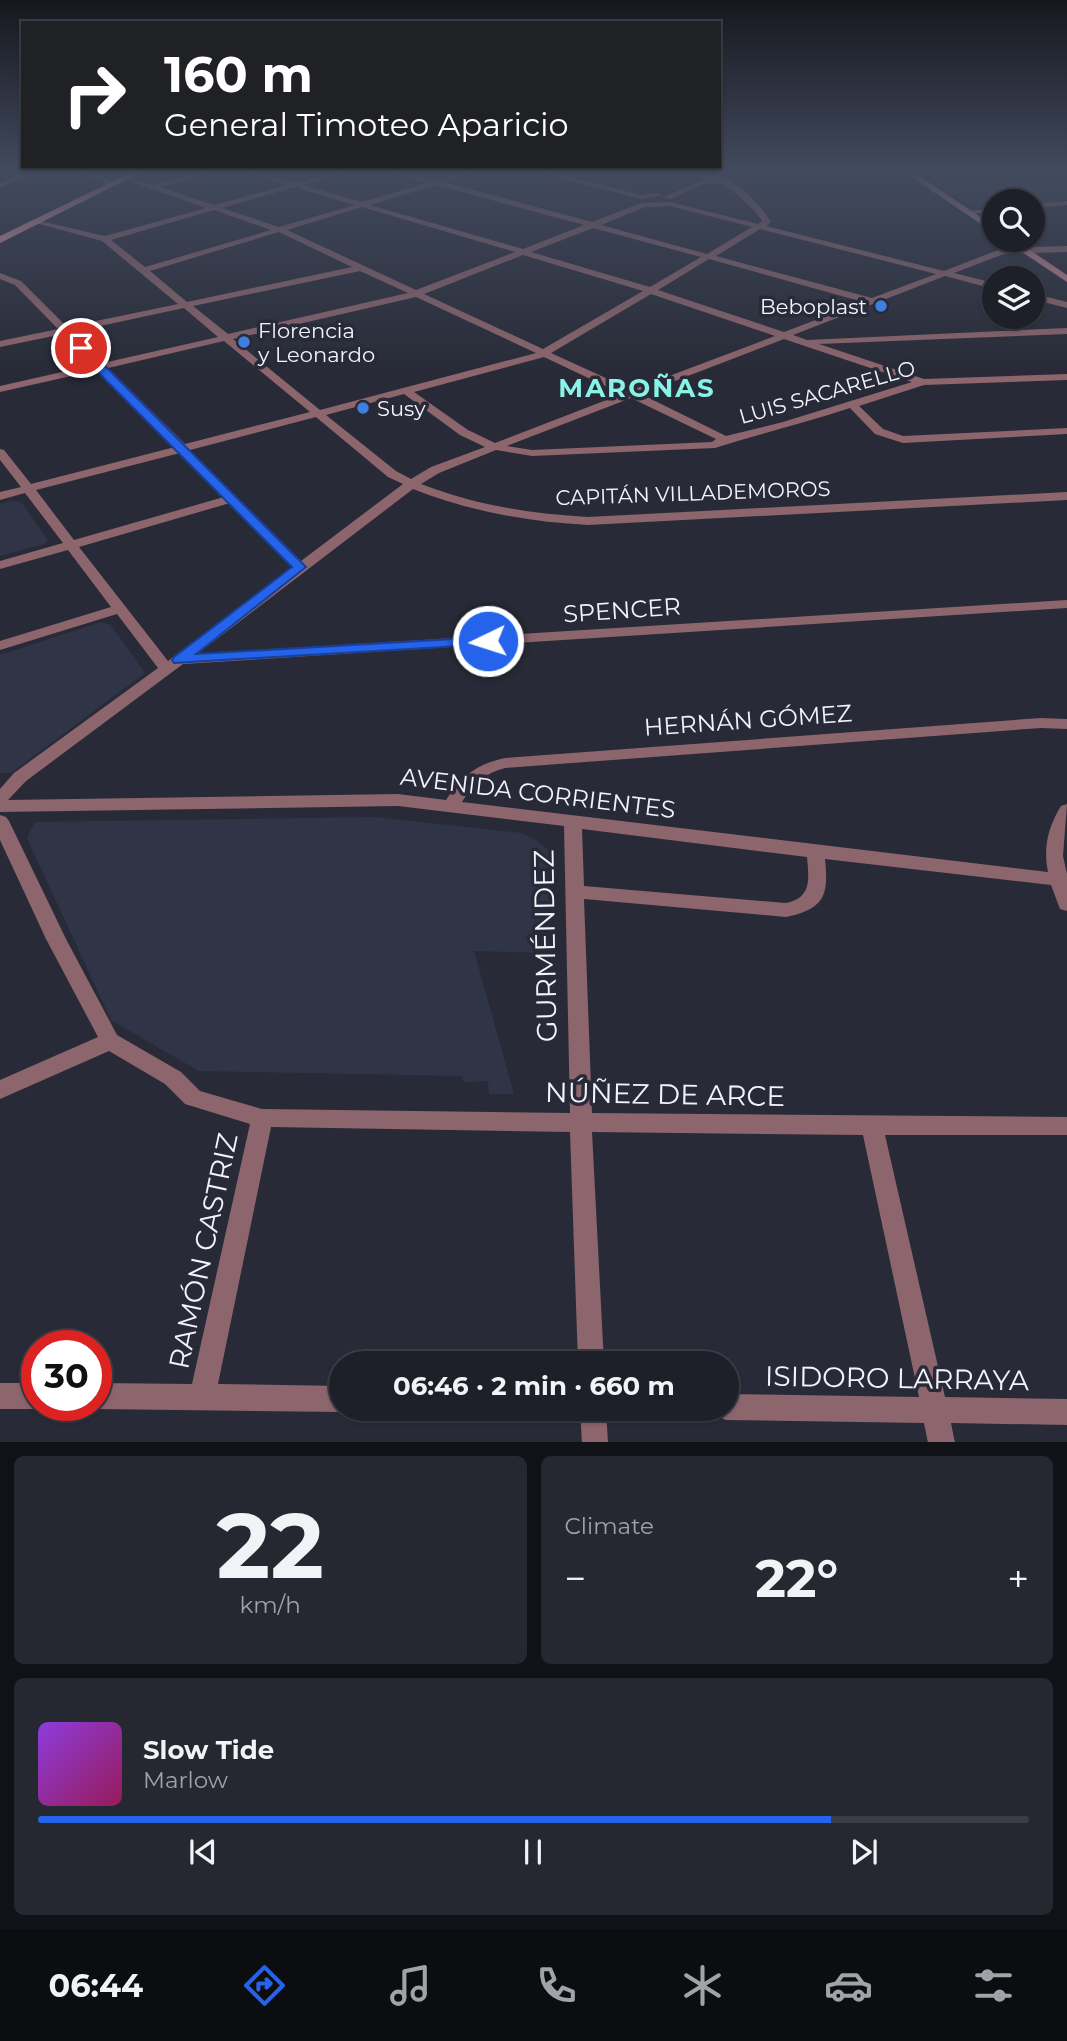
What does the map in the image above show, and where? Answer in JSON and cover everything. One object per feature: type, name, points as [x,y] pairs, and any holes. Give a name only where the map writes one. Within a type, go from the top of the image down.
[{"type":"street","name":"CAPITÁN VILLADEMOROS","points":[[94,236],[105,239],[392,474],[411,485],[500,510],[566,520],[1067,496]]},
{"type":"street","points":[[105,239],[114,236]]},
{"type":"street","points":[[142,271],[259,236]]},
{"type":"street","points":[[293,236],[632,393],[719,435],[723,440]]},
{"type":"street","points":[[469,236],[649,290],[923,382]]},
{"type":"street","points":[[0,389],[418,294],[563,236]]},
{"type":"street","points":[[635,236],[872,301]]},
{"type":"street","points":[[0,496],[545,353],[741,236]]},
{"type":"street","points":[[799,236],[982,283]]},
{"type":"street","points":[[1045,249],[1067,249]]},
{"type":"street","points":[[0,799],[20,777],[300,567],[411,485],[446,465],[1000,252]]},
{"type":"street","points":[[1027,252],[1067,279]]},
{"type":"street","points":[[0,344],[360,268]]},
{"type":"street","points":[[0,276],[18,283],[300,567]]},
{"type":"street","points":[[1045,299],[1067,305]]},
{"type":"street","points":[[817,323],[822,332],[839,340]]},
{"type":"street","points":[[761,344],[1067,331]]},
{"type":"street","name":"LUIS SACARELLO","points":[[491,447],[516,453],[545,453],[710,446],[923,382],[1067,377]]},
{"type":"street","points":[[406,391],[478,442],[491,447]]},
{"type":"street","points":[[852,405],[877,433],[894,438],[915,440],[1067,431]]},
{"type":"street","points":[[0,452],[166,669]]},
{"type":"street","points":[[0,565],[232,499]]},
{"type":"street","name":"SPENCER","points":[[179,660],[1067,604]]},
{"type":"street","points":[[0,646],[118,609]]},
{"type":"street","name":"HERNÁN GÓMEZ","points":[[452,806],[472,776],[491,765],[505,763],[1041,723],[1067,724]]},
{"type":"street","name":"AVENIDA CORRIENTES","points":[[0,806],[384,799],[1062,880]]},
{"type":"street","points":[[1067,810],[1059,823],[1052,855],[1062,880],[1067,904]]},
{"type":"street","points":[[0,821],[56,939],[110,1041],[0,1090]]},
{"type":"street","name":"GURMÉNDEZ","points":[[573,822],[580,1122],[590,1351]]},
{"type":"street","points":[[576,892],[786,910],[802,908],[812,901],[817,892],[816,852]]},
{"type":"street","name":"RAMÓN CASTRIZ","points":[[110,1041],[173,1078],[193,1098],[262,1118],[203,1395]]},
{"type":"street","name":"NÚÑEZ DE ARCE","points":[[262,1118],[1067,1126]]},
{"type":"street","points":[[872,1125],[942,1442]]},
{"type":"street","points":[[0,1396],[21,1396]]},
{"type":"street","points":[[112,1396],[329,1399]]},
{"type":"street","name":"ISIDORO LARRAYA","points":[[739,1407],[1067,1412]]},
{"type":"street","points":[[593,1421],[594,1442]]},
{"type":"shaded area","points":[[21,502],[48,540],[44,544],[0,556],[0,504]]},
{"type":"shaded area","points":[[101,622],[110,624],[145,673],[11,773],[0,773],[0,655]]},
{"type":"shaded area","points":[[374,817],[522,833],[548,850],[549,953],[474,951],[514,1094],[489,1094],[488,1081],[464,1082],[462,1076],[199,1071],[111,1020],[27,838],[35,822]]},
{"type":"place","name":"Beboplast","points":[[881,306]]},
{"type":"place","name":"Florencia y Leonardo","points":[[244,342]]},
{"type":"place","name":"Susy","points":[[363,408]]},
{"type":"district","name":"MAROÑAS","points":[[637,388]]},
{"type":"route","points":[[81,348],[300,567],[179,660],[488,641]]}]
